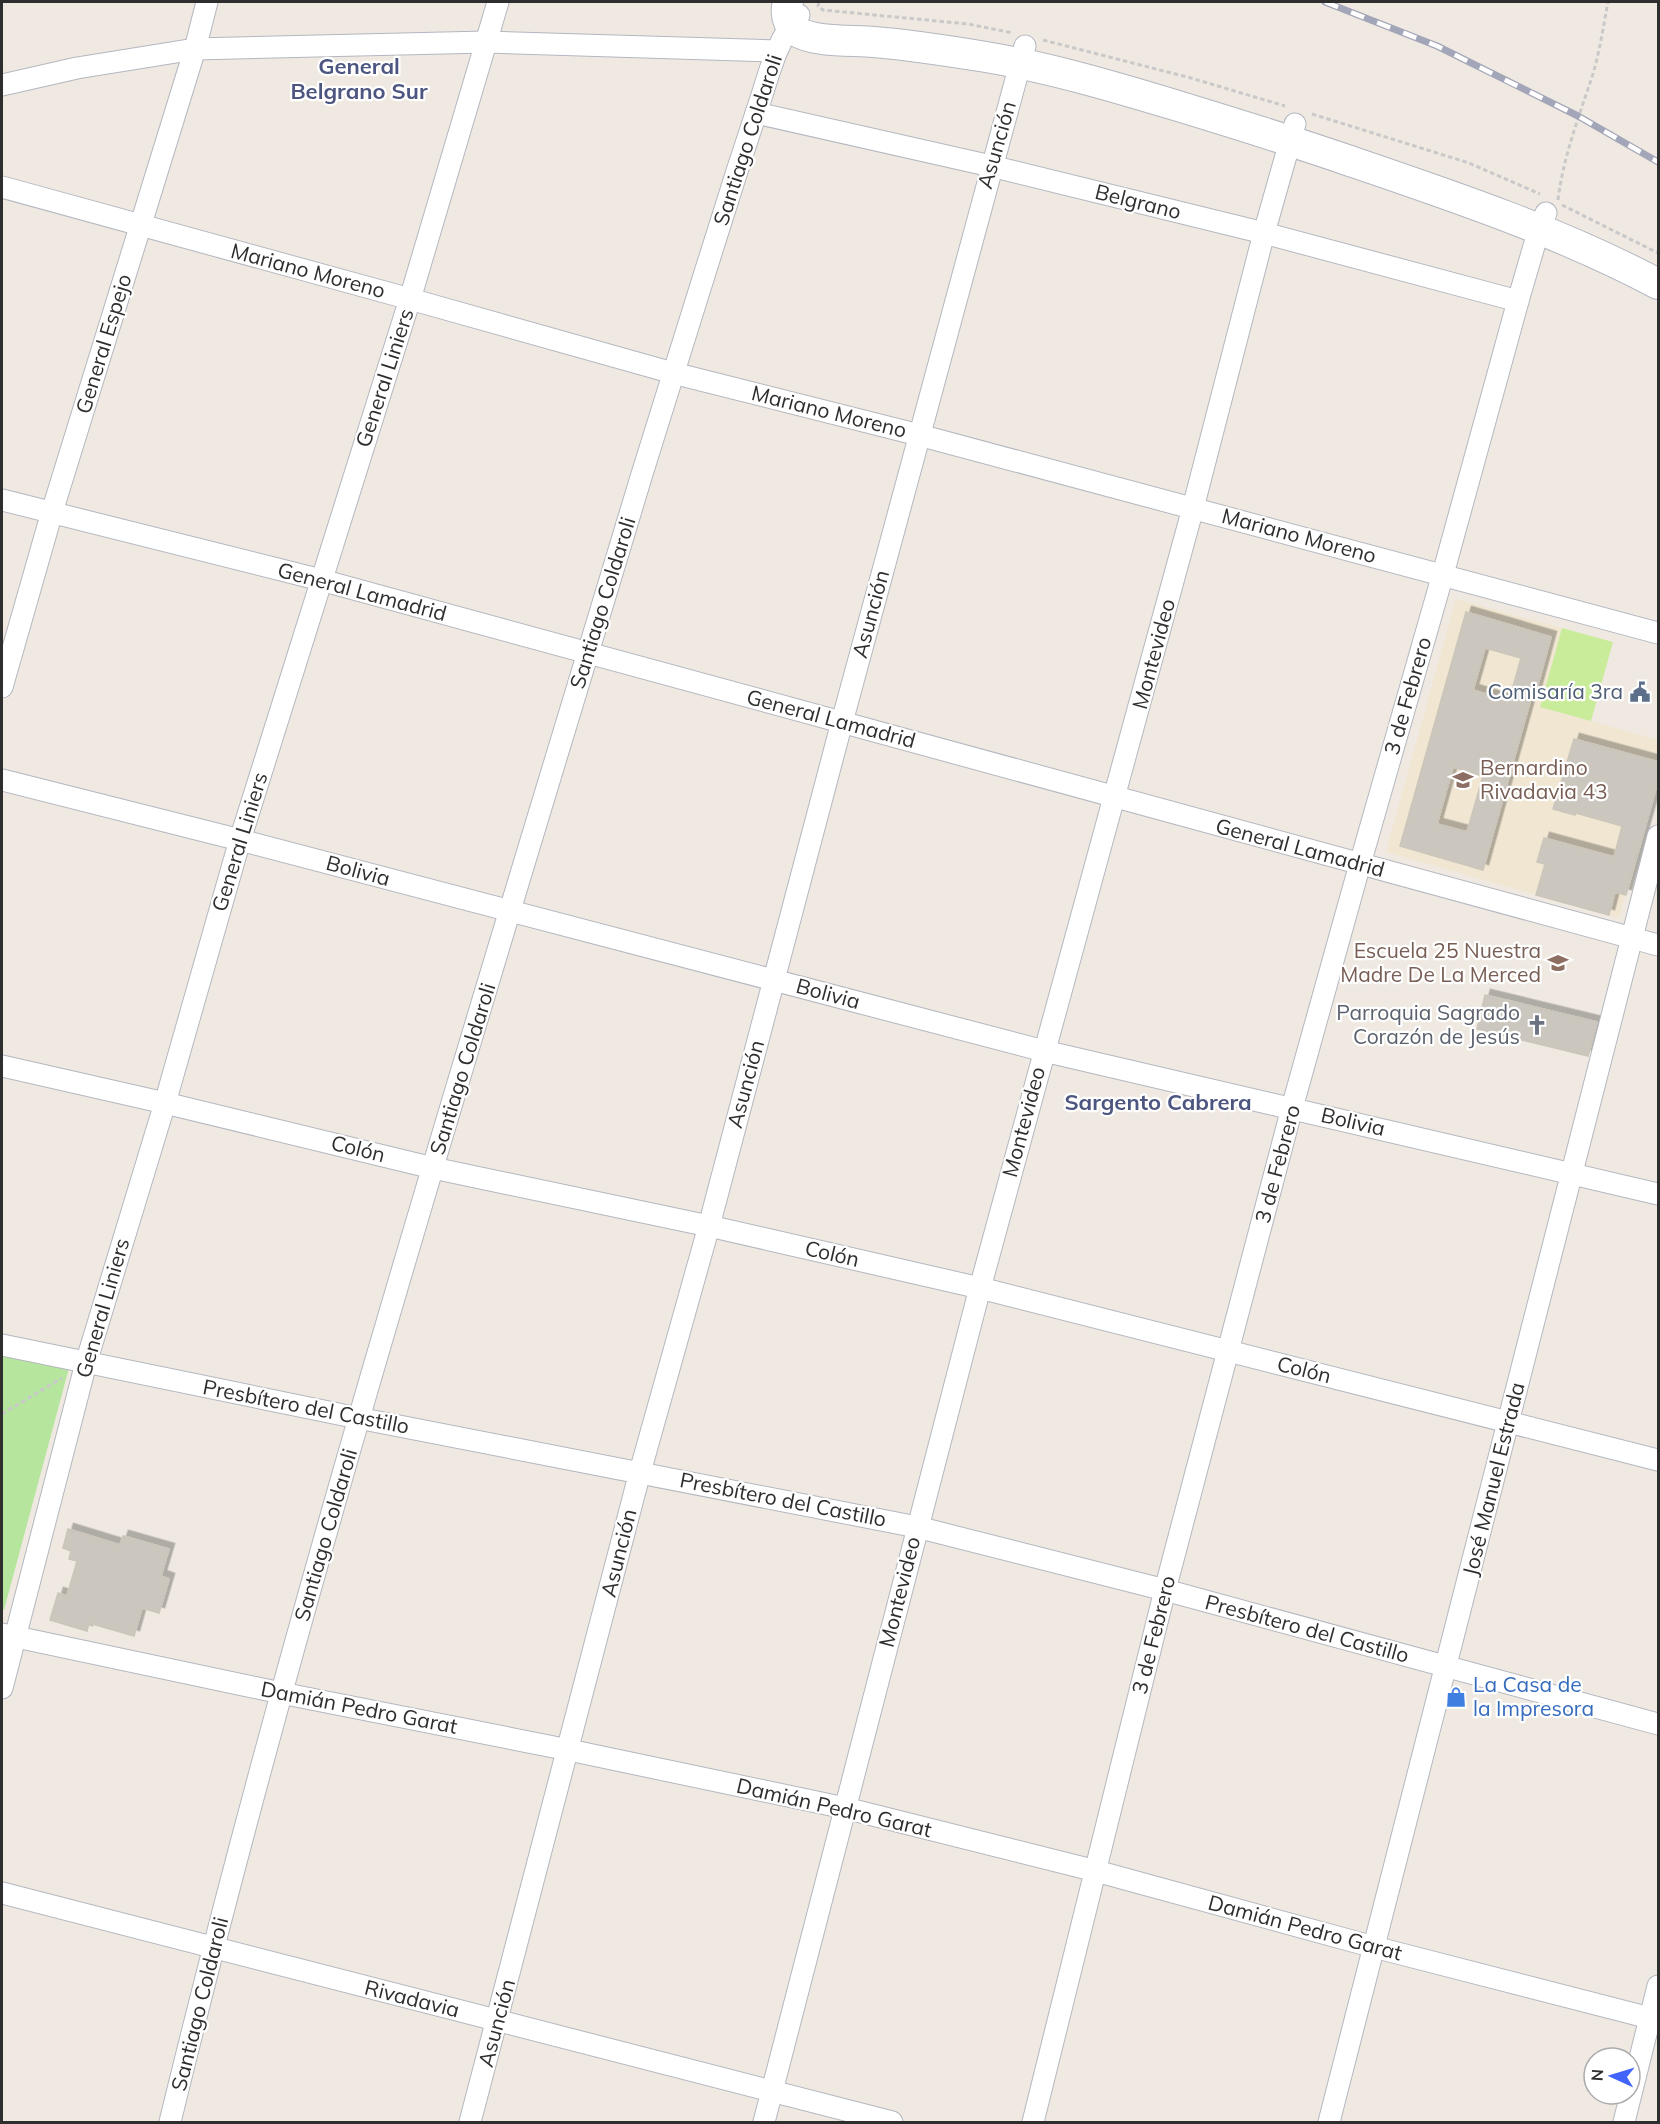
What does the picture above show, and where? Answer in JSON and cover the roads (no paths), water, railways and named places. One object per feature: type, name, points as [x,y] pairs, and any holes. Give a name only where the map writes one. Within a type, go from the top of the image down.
[{"type":"main road","points":[[795,11],[820,21],[951,36],[1023,55],[1144,76],[1292,132],[1451,177],[1548,215],[1659,265]]},
{"type":"main road","points":[[1548,215],[1659,285]]},
{"type":"street","name":"General Espejo","points":[[2,687],[52,512],[195,49],[207,2]]},
{"type":"street","name":"General Liniers","points":[[2,1688],[8,1636],[86,1363],[165,1103],[240,840],[410,299],[498,2]]},
{"type":"street","name":"Santiago Coldaroli","points":[[170,2122],[213,1948],[281,1693],[358,1419],[509,911],[673,373],[776,51],[795,11]]},
{"type":"street","points":[[2,85],[77,68],[195,49],[486,42],[776,51]]},
{"type":"street","name":"Asunción","points":[[470,2122],[640,1472],[709,1226],[991,166],[1023,55]]},
{"type":"street","name":"Belgrano","points":[[756,113],[991,166],[1264,233],[1518,301]]},
{"type":"street","name":"Montevideo","points":[[764,2122],[980,1288],[1115,798],[1292,132]]},
{"type":"street","name":"Mariano Moreno","points":[[2,187],[673,373],[919,435],[1659,633]]},
{"type":"street","name":"3 de Febrero","points":[[1033,2122],[1165,1590],[1292,1108],[1518,301],[1548,215]]},
{"type":"street","name":"General Lamadrid","points":[[2,500],[321,580],[1659,945]]},
{"type":"street","name":"Bolivia","points":[[2,780],[240,840],[1044,1051],[1659,1194]]},
{"type":"street","name":"José Manuel Estrada","points":[[1329,2122],[1659,836]]},
{"type":"street","name":"Colón","points":[[2,1066],[433,1168],[709,1226],[980,1288],[1659,1460]]},
{"type":"street","name":"Presbítero del Castillo","points":[[2,1345],[358,1419],[917,1527],[1165,1590],[1445,1668],[1659,1724]]},
{"type":"street","name":"Damián Pedro Garat","points":[[8,1636],[845,1808],[1096,1871],[1374,1947],[1654,2019]]},
{"type":"street","name":"Rivadavia","points":[[2,1893],[892,2122]]},
{"type":"street","points":[[1624,2122],[1654,2019],[1659,1986]]},
{"type":"railway","points":[[1325,2],[1437,46],[1578,116],[1658,162]]},
{"type":"place","name":"Comisaría 3ra","points":[[1640,692]]},
{"type":"place","name":"Bernardino Rivadavia 43","points":[[1463,780]]},
{"type":"place","name":"Escuela 25 Nuestra Madre De La Merced","points":[[1558,963]]},
{"type":"place","name":"Parroquia Sagrado Corazón de Jesús","points":[[1537,1025]]},
{"type":"place","name":"La Casa de la Impresora","points":[[1456,1697]]},
{"type":"district","name":"General Belgrano Sur","points":[[359,78]]},
{"type":"district","name":"Sargento Cabrera","points":[[1158,1102]]}]
